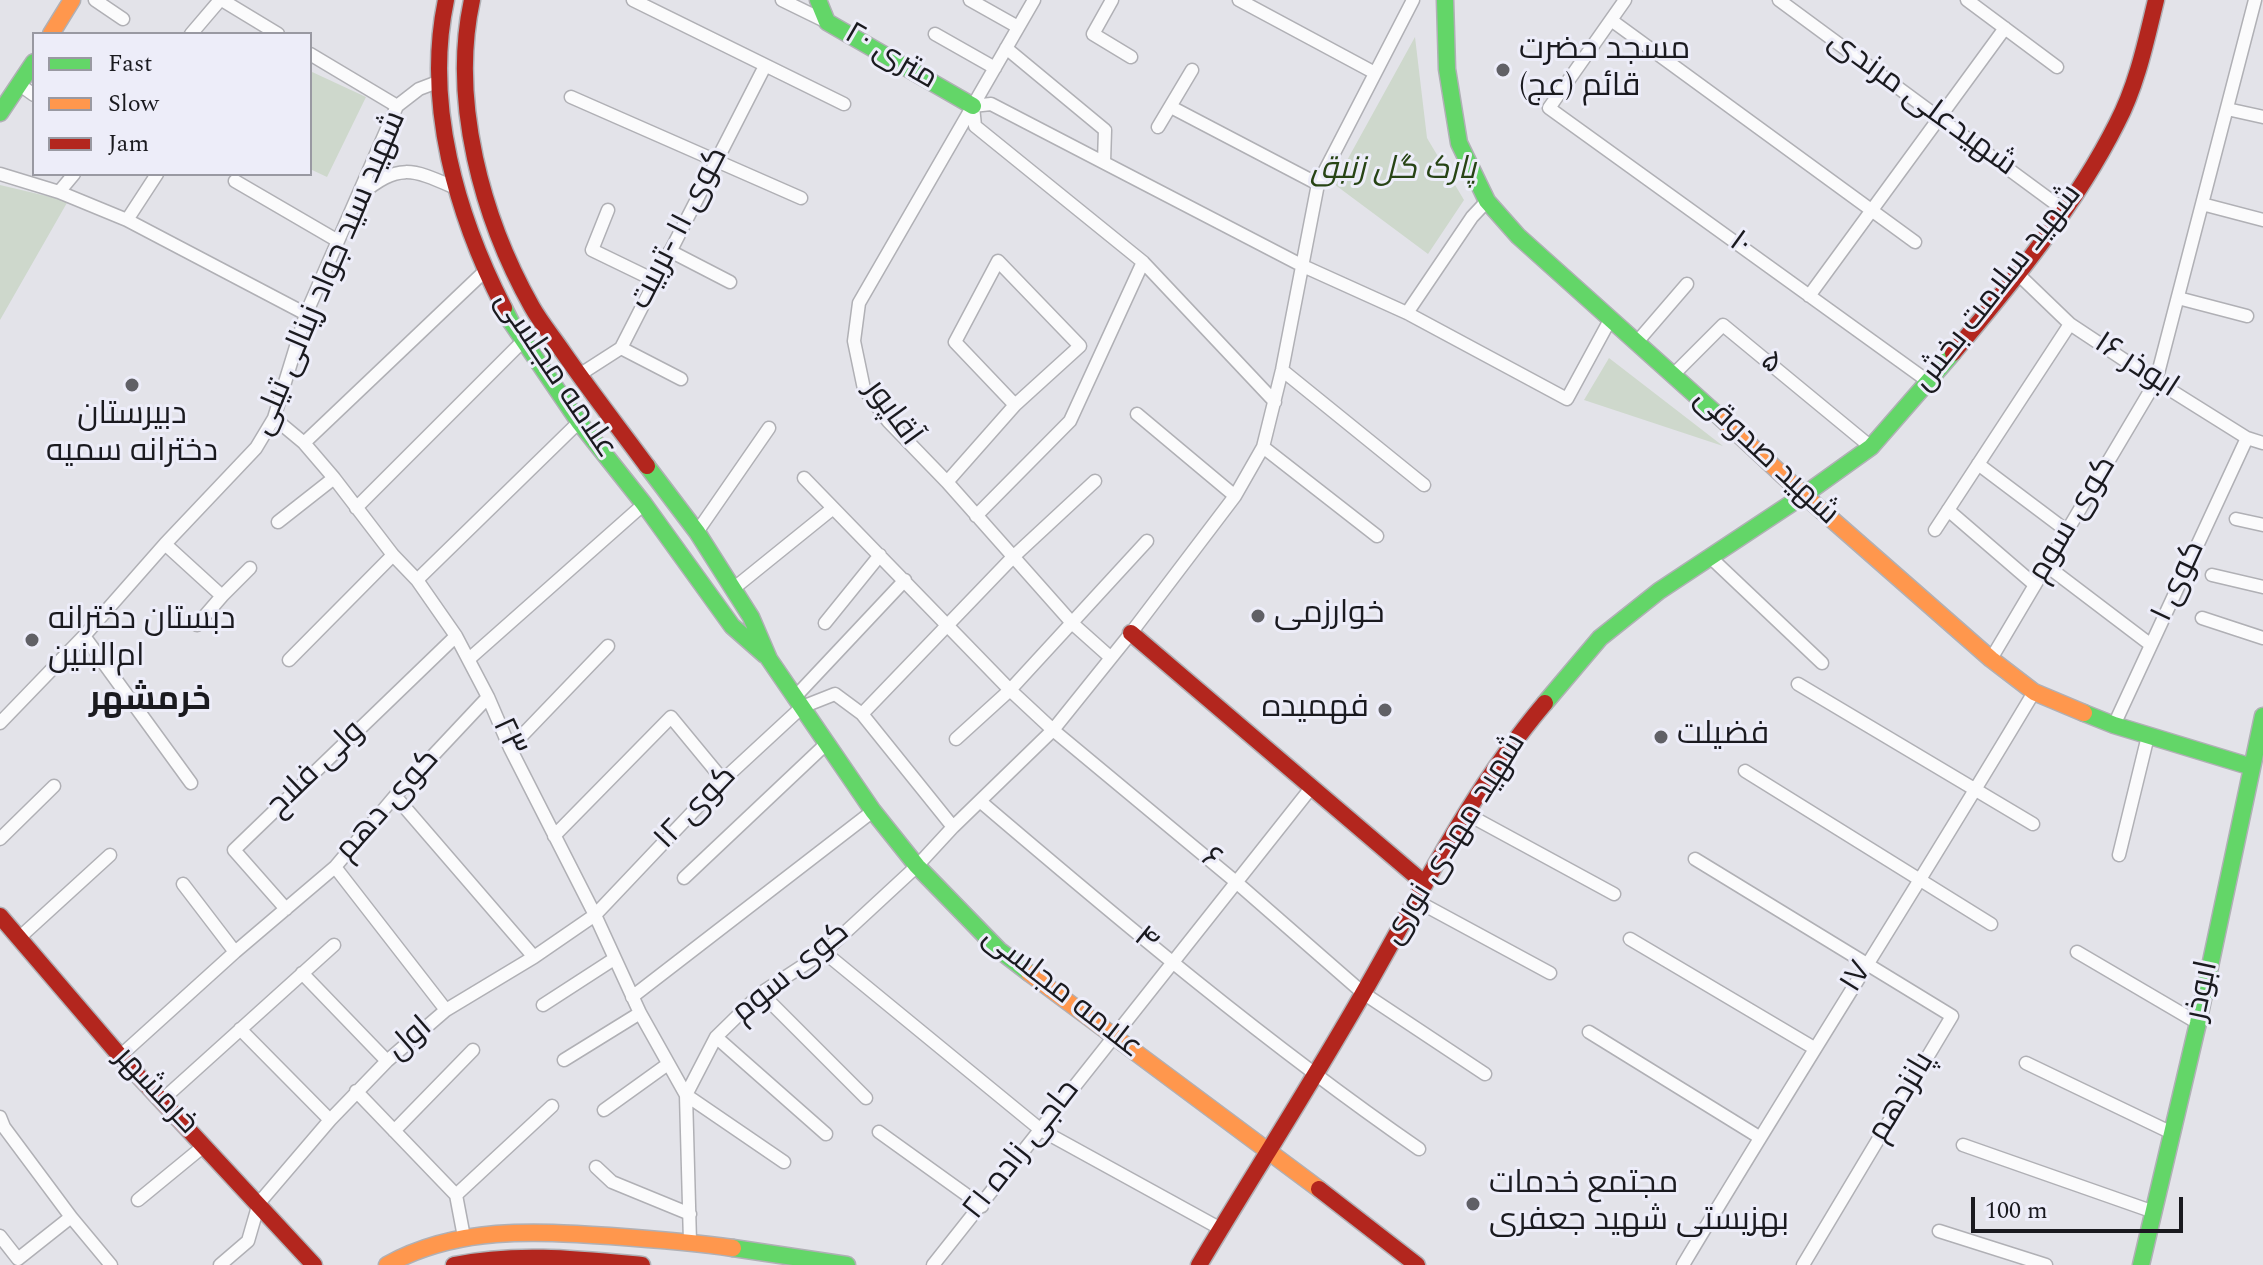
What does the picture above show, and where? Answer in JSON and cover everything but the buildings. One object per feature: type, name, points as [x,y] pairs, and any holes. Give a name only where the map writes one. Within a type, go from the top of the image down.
[{"type":"main road","points":[[52,32],[72,0]]},
{"type":"main road","name":"علامه مجلسی","points":[[446,0],[441,24],[440,81],[450,157],[468,229],[485,271],[511,322],[579,422],[644,504],[732,626],[769,659]]},
{"type":"main road","name":"علامه مجلسی","points":[[472,0],[466,27],[465,80],[474,152],[492,221],[508,260],[533,309],[697,532],[751,617],[769,659],[873,811],[917,866],[999,950],[1268,1149],[1417,1265]]},
{"type":"main road","name":"۲۰ متری","points":[[818,0],[827,22],[973,106]]},
{"type":"main road","name":"شهید صدوقی","points":[[1445,0],[1447,69],[1459,143],[1487,201],[1518,236],[1674,374],[1804,495],[1991,659],[2034,692],[2114,725],[2257,766]]},
{"type":"main road","name":"شهید سلامت بخش","points":[[1804,495],[1871,447],[2019,275],[2080,186],[2118,122],[2143,55],[2156,0]]},
{"type":"main road","points":[[0,113],[27,90],[32,70]]},
{"type":"main road","points":[[440,81],[465,80]]},
{"type":"main road","points":[[558,389],[579,375]]},
{"type":"main road","name":"شهید مهدی نوری","points":[[1199,1265],[1363,993],[1465,813],[1522,730],[1600,638],[1659,591],[1804,495]]},
{"type":"main road","points":[[1131,633],[1425,884]]},
{"type":"main road","name":"ابوذر","points":[[2141,1265],[2257,766],[2263,716]]},
{"type":"main road","points":[[2257,766],[2263,782]]},
{"type":"main road","name":"خرمشهر","points":[[0,916],[120,1056],[314,1265]]},
{"type":"main road","points":[[387,1265],[403,1256],[464,1237],[532,1231],[690,1242],[847,1265]]},
{"type":"main road","points":[[454,1265],[468,1261],[642,1265]]},
{"type":"street","points":[[95,0],[123,19]]},
{"type":"street","points":[[193,32],[221,0],[275,32]]},
{"type":"street","points":[[633,0],[844,104]]},
{"type":"street","points":[[782,0],[827,22]]},
{"type":"street","points":[[970,0],[1018,27]]},
{"type":"street","name":"آقاپور","points":[[1034,0],[859,303],[854,341],[864,389],[888,421],[947,482],[1073,624],[1110,657]]},
{"type":"street","points":[[1112,0],[1093,34],[1131,57]]},
{"type":"street","points":[[1239,0],[1375,73]]},
{"type":"street","name":"کوی سوم","points":[[686,1095],[716,1037],[761,993],[824,952],[917,866],[1053,730],[1235,496],[1263,447],[1275,402],[1318,184],[1413,0]]},
{"type":"street","points":[[1625,0],[1611,20],[1915,242]]},
{"type":"street","name":"شهیدعلی مرندی","points":[[1779,0],[2064,210]]},
{"type":"street","points":[[1967,0],[2057,67]]},
{"type":"street","name":"کوی سوم","points":[[1991,659],[2156,381],[2227,109],[2257,8]]},
{"type":"street","name":"۱۰","points":[[1611,20],[1549,108],[1929,382]]},
{"type":"street","points":[[251,32],[258,22]]},
{"type":"street","points":[[1809,296],[2005,28]]},
{"type":"street","points":[[935,34],[995,68]]},
{"type":"street","points":[[1006,48],[1105,130],[1104,162]]},
{"type":"street","points":[[312,55],[397,106]]},
{"type":"street","name":"کوی ۱۱ -تربیت","points":[[579,375],[621,348],[765,66]]},
{"type":"street","points":[[1158,127],[1192,70]]},
{"type":"street","name":"شهید سید جواد زینالی تیلی","points":[[0,723],[256,448],[274,418],[306,314],[397,106],[419,89],[440,81]]},
{"type":"street","points":[[571,97],[801,198]]},
{"type":"street","points":[[1275,402],[1143,262],[975,126],[973,106],[991,104],[1303,266],[1407,313],[1567,399],[1611,318]]},
{"type":"street","points":[[1171,107],[1318,184]]},
{"type":"street","points":[[2227,109],[2263,117]]},
{"type":"street","points":[[357,197],[381,178],[405,171],[432,177],[458,189]]},
{"type":"street","points":[[0,174],[59,192],[127,220],[306,314]]},
{"type":"street","points":[[59,192],[72,176]]},
{"type":"street","points":[[127,220],[156,176]]},
{"type":"street","points":[[235,181],[338,241]]},
{"type":"street","points":[[1407,313],[1472,217],[1487,201]]},
{"type":"street","points":[[2202,204],[2263,220]]},
{"type":"street","points":[[608,210],[592,250],[656,281]]},
{"type":"street","points":[[670,251],[730,282]]},
{"type":"street","points":[[947,482],[1015,405],[1080,346],[998,261],[955,342],[1015,405]]},
{"type":"street","points":[[976,516],[1070,421],[1143,262]]},
{"type":"street","points":[[304,443],[485,271]]},
{"type":"street","name":"۱۶ ابوذر","points":[[2019,275],[2070,324],[2247,438],[2263,443]]},
{"type":"street","points":[[1637,342],[1687,284]]},
{"type":"street","points":[[2178,298],[2247,316]]},
{"type":"street","points":[[1935,530],[2070,324]]},
{"type":"street","name":"۵","points":[[1674,374],[1723,325],[1871,447]]},
{"type":"street","points":[[356,508],[524,340]]},
{"type":"street","points":[[621,348],[681,379]]},
{"type":"street","points":[[1282,370],[1424,485]]},
{"type":"street","points":[[1137,414],[1235,496]]},
{"type":"street","name":"۲۳","points":[[274,418],[304,443],[334,478],[393,555],[417,580],[456,636],[595,915],[640,1013],[686,1095]]},
{"type":"street","points":[[417,580],[579,422]]},
{"type":"street","points":[[697,532],[769,428]]},
{"type":"street","name":"کوی ۱","points":[[2114,725],[2247,438]]},
{"type":"street","points":[[1263,447],[1377,536]]},
{"type":"street","points":[[1978,464],[2067,531]]},
{"type":"street","points":[[278,522],[334,478]]},
{"type":"street","name":"۶","points":[[804,478],[1010,690],[1053,730],[1236,882],[1363,993]]},
{"type":"street","points":[[862,714],[1013,557],[1095,481]]},
{"type":"street","points":[[469,659],[644,504]]},
{"type":"street","points":[[733,589],[832,509]]},
{"type":"street","points":[[1948,510],[2035,585]]},
{"type":"street","points":[[2236,519],[2263,525]]},
{"type":"street","points":[[956,739],[1010,690],[1147,541]]},
{"type":"street","points":[[165,544],[222,596]]},
{"type":"street","points":[[289,660],[393,555]]},
{"type":"street","points":[[825,623],[880,555]]},
{"type":"street","points":[[1709,556],[1822,663]]},
{"type":"street","points":[[2047,566],[2151,645]]},
{"type":"street","points":[[197,625],[250,568]]},
{"type":"street","points":[[2212,575],[2263,587]]},
{"type":"street","name":"کوی ۱۲","points":[[595,915],[799,702],[905,580]]},
{"type":"street","points":[[2202,618],[2263,638]]},
{"type":"street","points":[[84,636],[191,783]]},
{"type":"street","name":"ولی فلاح","points":[[286,909],[234,850],[456,636]]},
{"type":"street","points":[[510,748],[608,646]]},
{"type":"street","points":[[1798,684],[2033,824]]},
{"type":"street","name":"۱۷","points":[[1683,1265],[2034,692]]},
{"type":"street","points":[[799,702],[835,694],[862,714],[953,827]]},
{"type":"street","name":"کوی دهم","points":[[120,1056],[335,867],[395,796],[488,697]]},
{"type":"street","points":[[554,836],[671,717],[723,780]]},
{"type":"street","points":[[2119,855],[2148,736]]},
{"type":"street","points":[[684,878],[826,744]]},
{"type":"street","points":[[1745,771],[1991,924]]},
{"type":"street","points":[[0,839],[54,786]]},
{"type":"street","name":"۲۱ حاجی زاده","points":[[933,1265],[1311,788]]},
{"type":"street","points":[[395,796],[534,957]]},
{"type":"street","name":"۴","points":[[981,802],[1172,962],[1314,1074],[1419,1149]]},
{"type":"street","points":[[632,997],[873,811]]},
{"type":"street","points":[[1465,813],[1614,894]]},
{"type":"street","points":[[19,938],[110,855]]},
{"type":"street","points":[[1695,859],[1866,965]]},
{"type":"street","points":[[335,867],[446,1010]]},
{"type":"street","points":[[183,884],[235,952]]},
{"type":"street","points":[[1415,900],[1550,973]]},
{"type":"street","name":"اول","points":[[259,1203],[356,1091],[446,1010],[534,957],[595,915]]},
{"type":"street","points":[[1630,939],[1814,1048]]},
{"type":"street","points":[[161,1101],[334,945]]},
{"type":"street","points":[[824,952],[1041,1130],[1221,1229]]},
{"type":"street","points":[[2077,952],[2198,1023]]},
{"type":"street","points":[[543,1005],[614,959]]},
{"type":"street","name":"پانزدهم","points":[[1803,1265],[1952,1016],[1866,965]]},
{"type":"street","points":[[302,973],[387,1061]]},
{"type":"street","points":[[761,993],[866,1098]]},
{"type":"street","points":[[1363,993],[1485,1074]]},
{"type":"street","points":[[564,1060],[640,1013]]},
{"type":"street","points":[[240,1029],[330,1120]]},
{"type":"street","points":[[1589,1032],[1759,1137]]},
{"type":"street","points":[[716,1037],[826,1134]]},
{"type":"street","points":[[394,1131],[473,1050]]},
{"type":"street","points":[[2026,1063],[2172,1133]]},
{"type":"street","points":[[604,1110],[668,1064]]},
{"type":"street","points":[[356,1091],[456,1195],[464,1237]]},
{"type":"street","points":[[686,1095],[784,1162]]},
{"type":"street","points":[[686,1095],[690,1242]]},
{"type":"street","points":[[456,1195],[552,1106]]},
{"type":"street","points":[[0,1117],[4,1127],[71,1217],[111,1265]]},
{"type":"street","points":[[879,1132],[982,1206]]},
{"type":"street","points":[[138,1200],[205,1145]]},
{"type":"street","points":[[1963,1145],[2154,1212]]},
{"type":"street","points":[[596,1167],[612,1182],[690,1214]]},
{"type":"street","points":[[220,1265],[248,1241],[259,1203]]},
{"type":"street","points":[[0,1236],[18,1259],[71,1217]]},
{"type":"street","points":[[1939,1231],[2046,1265]]},
{"type":"green space","name":"پارک گل زنبق","points":[[1415,37],[1427,138],[1464,200],[1428,254],[1334,184]]},
{"type":"green space","points":[[312,72],[366,97],[327,177],[312,170]]},
{"type":"green space","points":[[0,185],[68,201],[0,320]]},
{"type":"green space","points":[[1609,358],[1723,446],[1584,400]]},
{"type":"traffic: fast","points":[[818,0],[827,22],[973,106]]},
{"type":"traffic: fast","points":[[1445,0],[1447,69],[1459,143],[1487,201],[1518,236],[1722,419]]},
{"type":"traffic: fast","points":[[0,113],[32,65]]},
{"type":"traffic: fast","points":[[504,308],[579,422],[644,504],[732,626],[765,655]]},
{"type":"traffic: fast","points":[[1545,703],[1600,638],[1659,591],[1871,447],[1953,353]]},
{"type":"traffic: fast","points":[[647,466],[697,532],[751,617],[769,659],[873,811],[917,866],[999,950],[1029,973]]},
{"type":"traffic: fast","points":[[2084,713],[2252,767]]},
{"type":"traffic: fast","points":[[2141,1265],[2198,1023],[2263,716]]},
{"type":"traffic: fast","points":[[733,1248],[847,1265]]},
{"type":"traffic: slow","points":[[52,32],[72,0]]},
{"type":"traffic: slow","points":[[1722,419],[1991,659],[2034,692],[2084,713]]},
{"type":"traffic: slow","points":[[1029,973],[1319,1189]]},
{"type":"traffic: slow","points":[[387,1265],[441,1243],[496,1234],[581,1234],[733,1248]]},
{"type":"traffic: jam","points":[[446,0],[440,39],[439,79],[449,158],[472,236],[504,308]]},
{"type":"traffic: jam","points":[[472,0],[466,39],[468,118],[475,158],[498,236],[536,313],[647,466]]},
{"type":"traffic: jam","points":[[1953,353],[2042,242],[2101,154],[2130,94],[2156,0]]},
{"type":"traffic: jam","points":[[1131,633],[1425,884]]},
{"type":"traffic: jam","points":[[1199,1265],[1345,1025],[1471,806],[1545,703]]},
{"type":"traffic: jam","points":[[0,916],[120,1056],[314,1265]]},
{"type":"traffic: jam","points":[[1319,1189],[1417,1265]]},
{"type":"traffic: jam","points":[[454,1265],[525,1258],[642,1265]]},
{"type":"place","name":"مسجد حضرت قائم (عج)","points":[[1503,70]]},
{"type":"place","name":"دبیرستان دخترانه سمیه","points":[[132,385]]},
{"type":"place","name":"خوارزمی","points":[[1258,616]]},
{"type":"place","name":"دبستان دخترانه ام‌البنین","points":[[32,640]]},
{"type":"place","name":"فهمیده","points":[[1385,710]]},
{"type":"place","name":"فضیلت","points":[[1661,737]]},
{"type":"place","name":"مجتمع خدمات بهزیستی شهید جعفری","points":[[1473,1204]]},
{"type":"district","name":"خرمشهر","points":[[150,702]]}]
